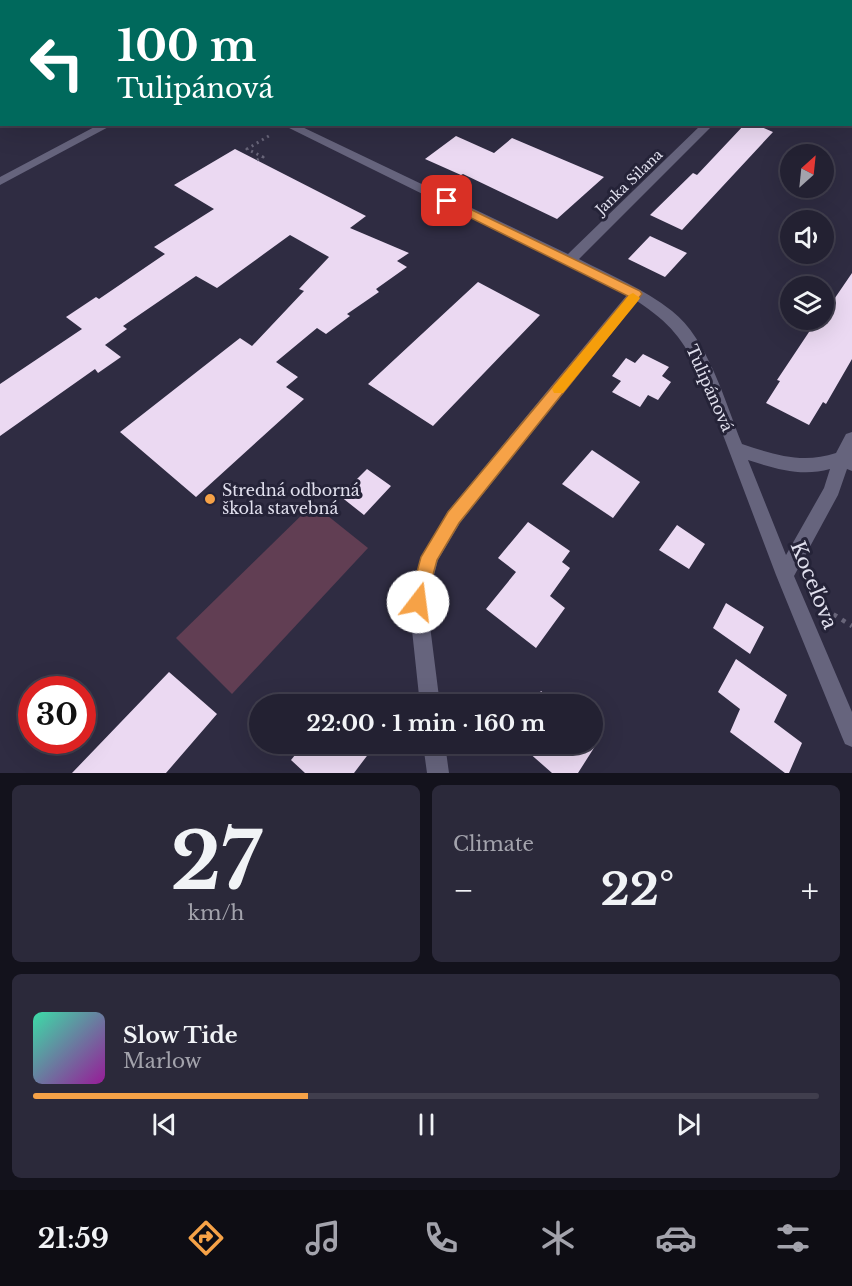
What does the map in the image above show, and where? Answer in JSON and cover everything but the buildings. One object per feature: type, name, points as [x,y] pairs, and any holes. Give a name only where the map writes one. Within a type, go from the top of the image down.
[{"type":"street","points":[[0,182],[105,126]]},
{"type":"street","name":"Tulipánová","points":[[290,126],[570,260],[636,294],[668,315],[690,340],[707,374],[736,449],[799,467],[818,467],[847,461]]},
{"type":"street","name":"Janka Silana","points":[[570,260],[707,126]]},
{"type":"street","points":[[429,694],[418,602],[430,557],[454,518],[636,294]]},
{"type":"street","points":[[785,575],[847,461],[852,439]]},
{"type":"street","name":"Koceľova","points":[[736,449],[852,737]]},
{"type":"street","points":[[435,754],[438,773]]},
{"type":"path","points":[[257,160],[263,157],[247,149],[272,134]]},
{"type":"path","points":[[819,605],[852,626]]},
{"type":"shaded area","points":[[313,504],[368,548],[232,694],[176,638]]},
{"type":"slow traffic","points":[[558,389],[633,298]]},
{"type":"place","name":"Stredná odborná škola stavebná","points":[[210,499]]},
{"type":"route","points":[[418,602],[430,557],[454,518],[636,294],[447,201]]}]
